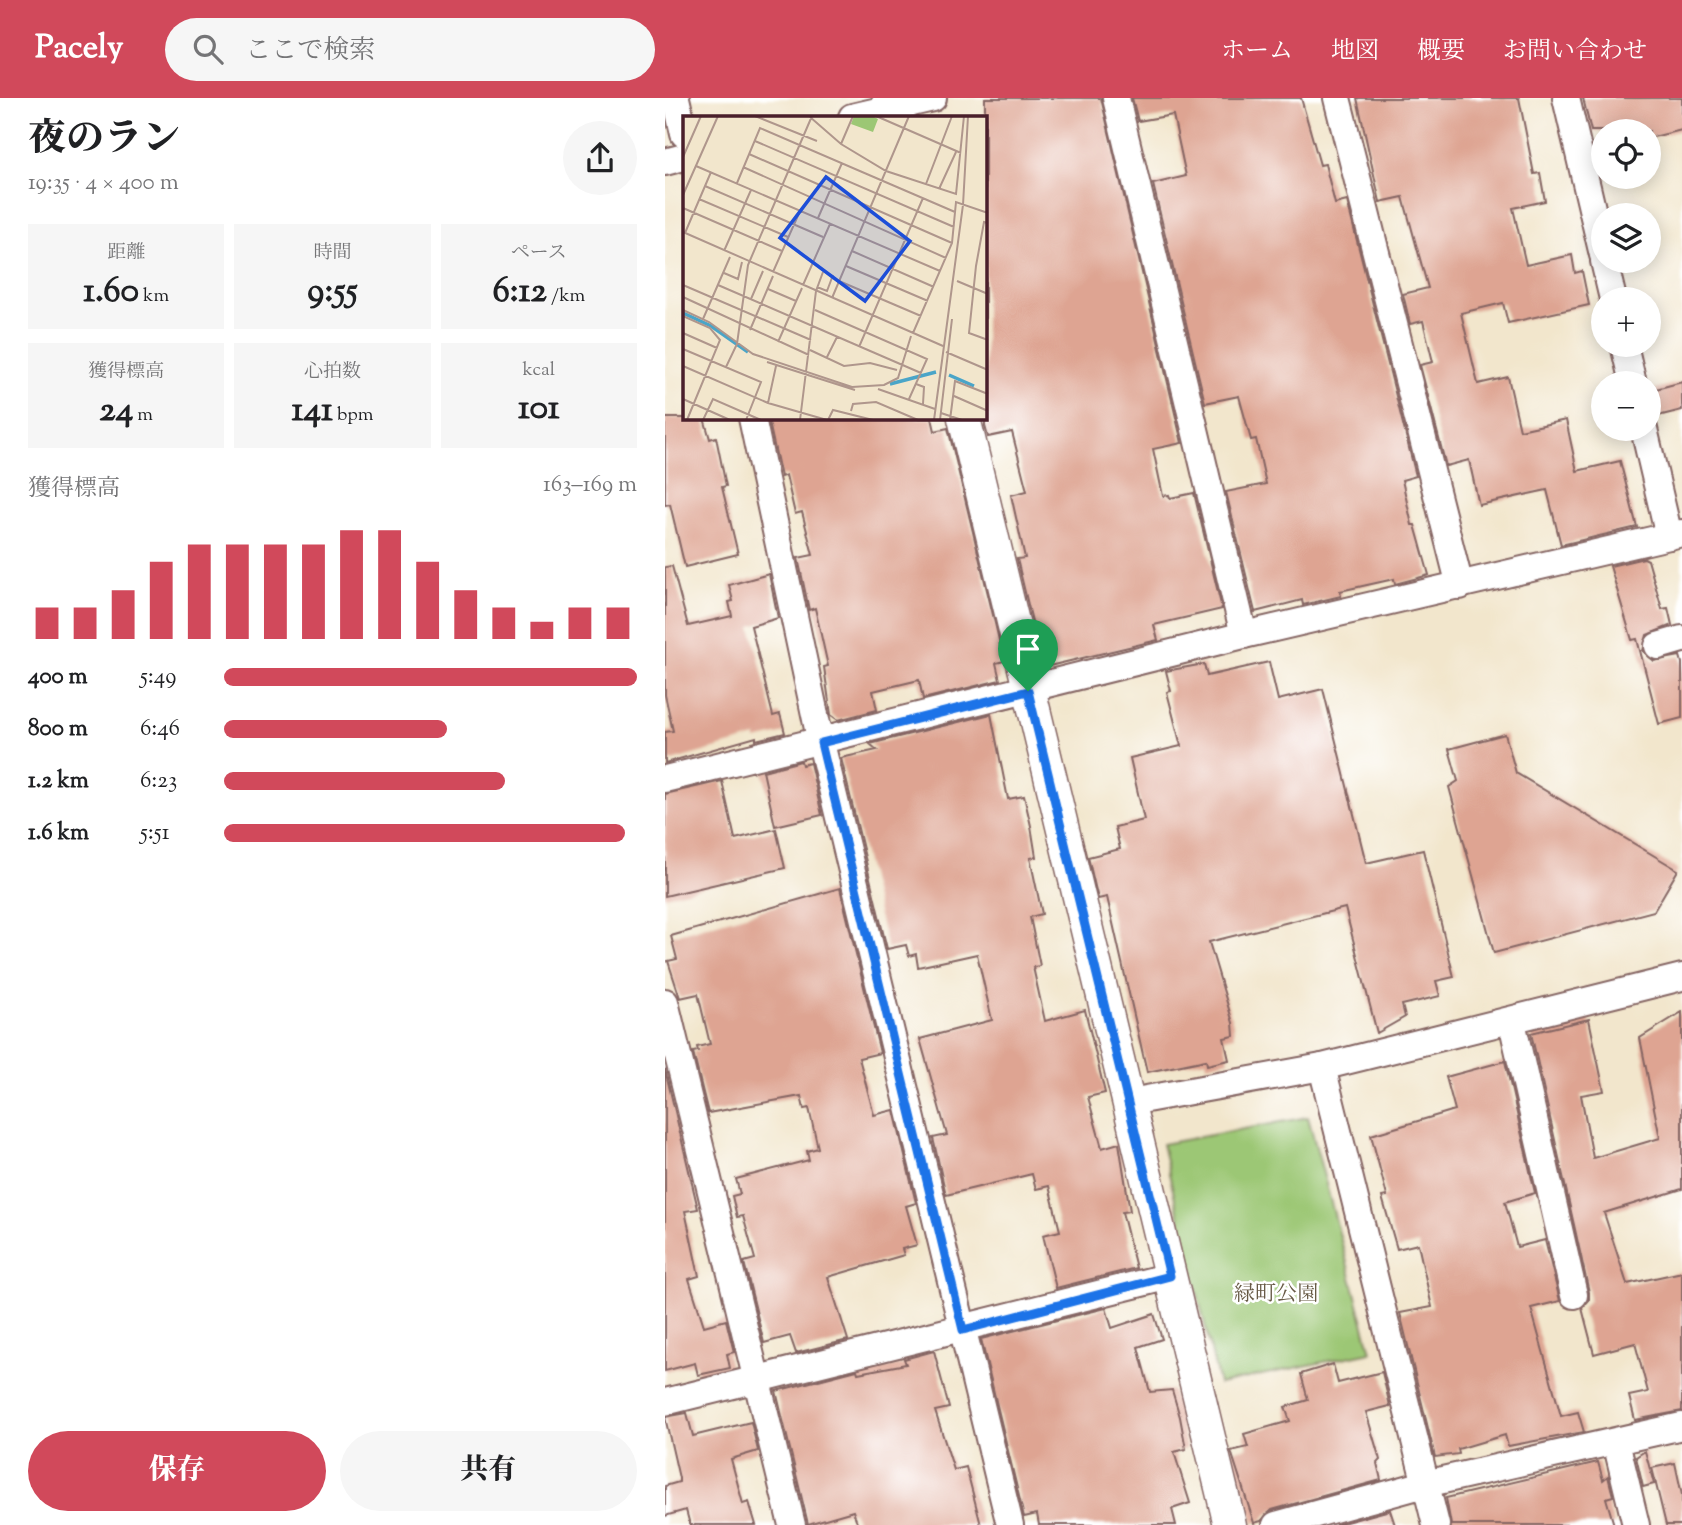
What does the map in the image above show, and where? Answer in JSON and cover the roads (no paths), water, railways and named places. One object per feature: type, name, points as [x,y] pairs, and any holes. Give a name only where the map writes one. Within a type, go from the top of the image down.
[{"type":"street","points":[[676,98],[683,130]]},
{"type":"street","points":[[856,116],[933,98]]},
{"type":"street","points":[[1116,98],[1244,635]]},
{"type":"street","points":[[1337,98],[1460,586]]},
{"type":"street","points":[[1566,98],[1591,204]]},
{"type":"street","points":[[665,162],[683,158]]},
{"type":"street","points":[[751,420],[821,743],[1010,1525]]},
{"type":"street","points":[[964,420],[1230,1525]]},
{"type":"street","points":[[665,779],[821,743],[1244,635],[1675,534],[1648,441]]},
{"type":"street","points":[[1130,1102],[1322,1066],[1682,977]]},
{"type":"street","points":[[665,1002],[792,1525]]},
{"type":"street","points":[[1512,1021],[1574,1295]]},
{"type":"street","points":[[1322,1066],[1436,1525]]},
{"type":"street","points":[[665,1402],[755,1378],[963,1330],[1170,1276]]},
{"type":"street","points":[[1276,1525],[1426,1484],[1682,1426]]},
{"type":"street","points":[[1616,1442],[1636,1525]]},
{"type":"park label","name":"緑町公園","points":[[1276,1293]]}]
